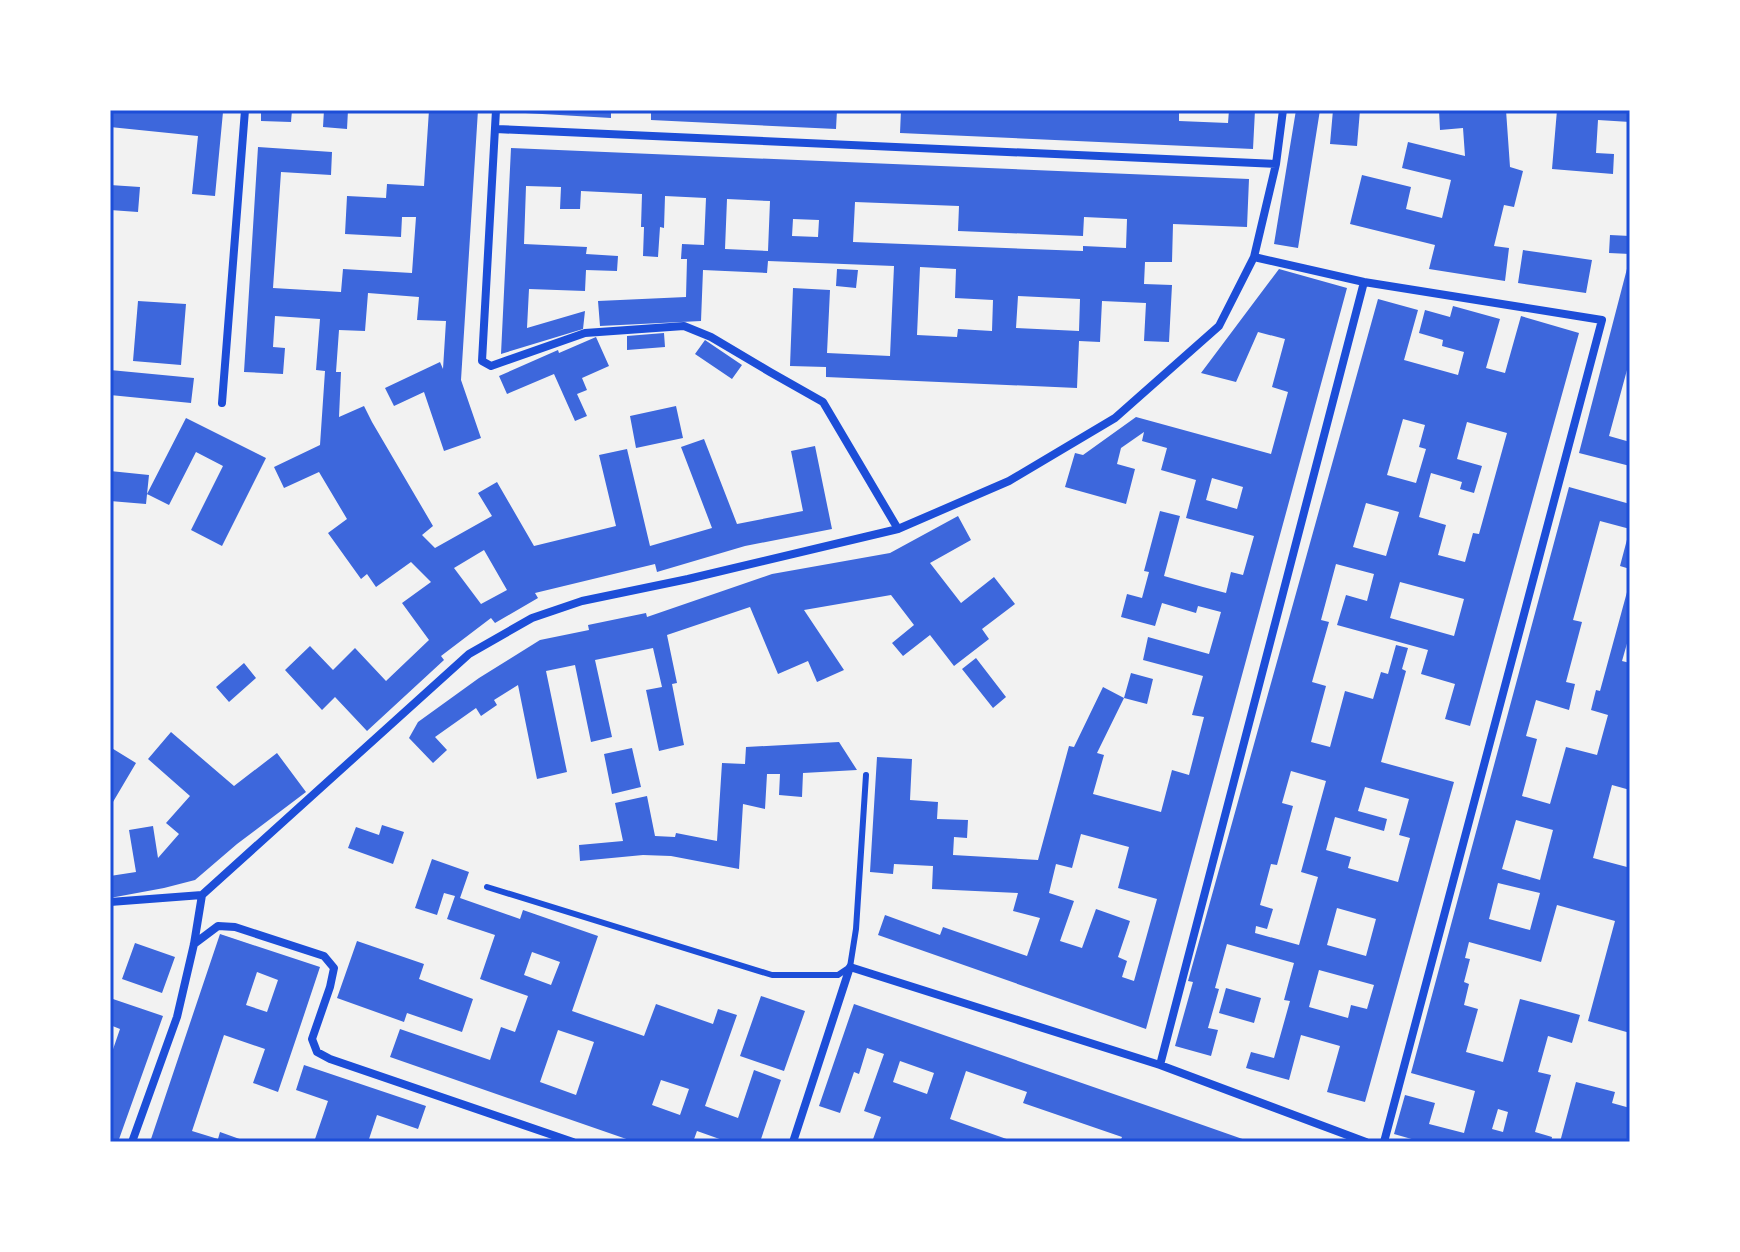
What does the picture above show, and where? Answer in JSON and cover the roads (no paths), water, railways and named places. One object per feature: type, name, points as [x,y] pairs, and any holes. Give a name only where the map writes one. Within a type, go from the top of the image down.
[{"type":"street","points":[[222,403],[245,110]]},
{"type":"street","points":[[496,110],[482,361],[491,366],[585,333],[684,326],[711,337],[823,402],[898,529]]},
{"type":"street","points":[[110,902],[202,895],[469,654],[532,618],[582,601],[898,529],[1009,481],[1115,418],[1219,326],[1254,257],[1276,164],[1283,110]]},
{"type":"street","points":[[496,129],[1276,164]]},
{"type":"street","points":[[1254,257],[1364,282],[1602,320],[1384,1142]]},
{"type":"street","points":[[1160,1065],[1364,282]]},
{"type":"street","points":[[132,1142],[177,1017],[202,895]]},
{"type":"street","points":[[194,944],[218,926],[235,927],[324,956],[334,968],[312,1039],[317,1052],[573,1142]]},
{"type":"street","points":[[793,1142],[850,967],[1160,1065],[1366,1142]]},
{"type":"lane","points":[[487,887],[772,975],[838,975],[850,967],[856,929],[866,775]]}]
